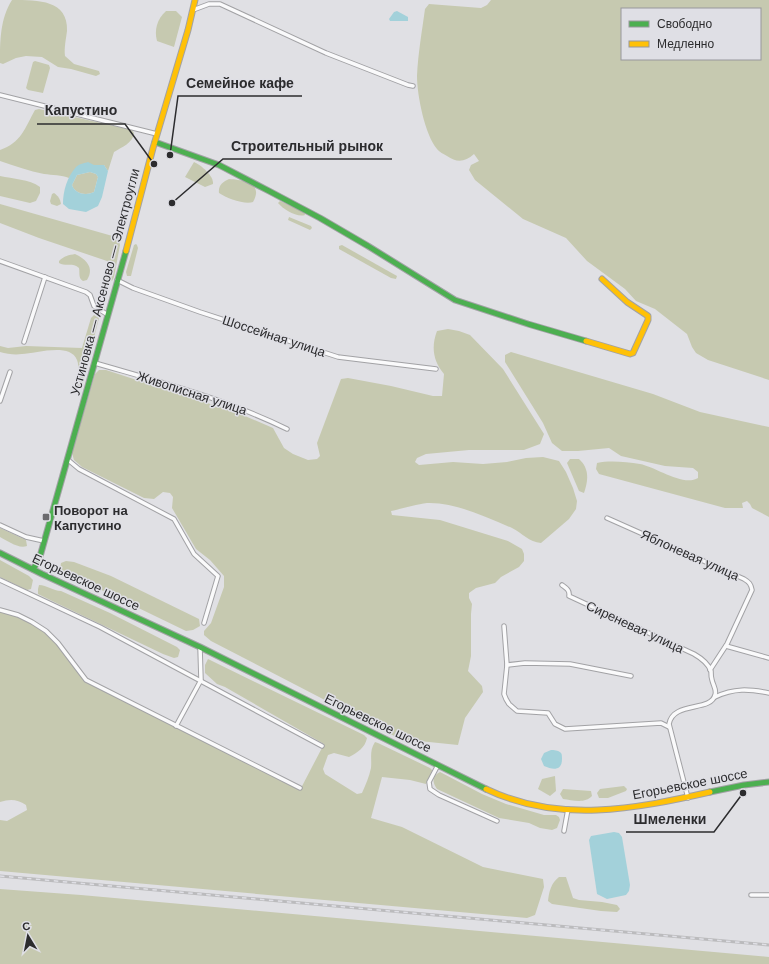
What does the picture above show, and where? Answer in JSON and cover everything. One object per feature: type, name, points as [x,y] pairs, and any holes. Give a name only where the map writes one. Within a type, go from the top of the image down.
[{"type":"main road","name":"Устиновка — Аксеново — Электроугли","points":[[33,569],[39,560],[95,363],[157,134],[188,30],[195,0]]},
{"type":"main road","points":[[155,142],[219,165],[269,191],[326,222],[455,300],[528,324],[630,354],[633,353],[648,320],[648,316],[627,302],[602,279]]},
{"type":"main road","name":"Егорьевское шоссе","points":[[0,552],[200,647],[493,792],[516,801],[532,805],[568,809],[599,809],[641,806],[688,798],[745,785],[769,782]]},
{"type":"street","points":[[193,10],[209,4],[220,4],[326,53],[413,86]]},
{"type":"street","points":[[0,95],[157,134]]},
{"type":"street","points":[[0,261],[86,292],[90,295],[94,306],[108,315]]},
{"type":"street","points":[[24,342],[45,277]]},
{"type":"street","name":"Шоссейная улица","points":[[117,280],[133,288],[200,312],[338,357],[436,369]]},
{"type":"street","name":"Живописная улица","points":[[95,363],[208,396],[260,416],[287,429]]},
{"type":"street","points":[[0,401],[10,372]]},
{"type":"street","points":[[67,459],[78,470],[174,520],[194,554],[218,576],[204,623]]},
{"type":"street","name":"Яблоневая улица","points":[[607,518],[748,582],[752,590],[726,646],[710,670]]},
{"type":"street","points":[[0,525],[26,537],[44,541]]},
{"type":"street","points":[[0,580],[100,627],[322,746]]},
{"type":"street","name":"Сиреневая улица","points":[[562,584],[570,592],[569,596],[694,654],[701,658],[710,670]]},
{"type":"street","points":[[0,610],[25,619],[46,631],[58,643],[86,680],[300,788]]},
{"type":"street","points":[[504,626],[507,666],[504,694],[509,704],[517,711],[548,713],[555,724],[565,729],[661,724],[669,727]]},
{"type":"street","points":[[726,646],[769,658]]},
{"type":"street","points":[[176,726],[201,680],[200,647]]},
{"type":"street","points":[[507,666],[525,663],[570,664],[631,676]]},
{"type":"street","points":[[710,670],[716,692],[714,698]]},
{"type":"street","points":[[688,798],[669,727],[669,720],[681,710],[705,704],[725,692],[750,689],[769,693]]},
{"type":"street","points":[[438,765],[429,782],[430,789],[439,795],[497,821]]},
{"type":"street","points":[[564,831],[568,809]]},
{"type":"street","points":[[751,895],[769,895]]},
{"type":"green space","points":[[12,0],[32,0],[50,4],[63,13],[67,31],[65,56],[74,64],[99,71],[100,74],[96,76],[58,67],[42,57],[26,56],[16,58],[3,64],[0,63],[3,22]]},
{"type":"green space","points":[[491,0],[769,0],[769,380],[708,360],[696,353],[687,334],[655,309],[636,301],[625,289],[587,261],[566,238],[523,219],[475,180],[469,170],[471,165],[479,161],[474,154],[467,159],[458,161],[437,149],[425,125],[417,84],[418,59],[425,9],[429,4],[481,8],[487,5]]},
{"type":"green space","points":[[166,11],[176,11],[182,17],[174,47],[157,41],[157,25],[160,18]]},
{"type":"green space","points":[[35,61],[49,65],[50,68],[43,93],[28,90],[26,88],[33,62]]},
{"type":"green space","points":[[39,109],[132,130],[134,133],[132,139],[127,144],[114,152],[108,171],[104,165],[94,165],[73,172],[69,178],[38,173],[0,161],[0,150],[18,139],[35,110]]},
{"type":"green space","points":[[194,162],[209,174],[213,184],[205,187],[185,177]]},
{"type":"green space","points":[[90,172],[96,174],[98,177],[94,192],[84,194],[73,188],[72,185],[77,175]]},
{"type":"green space","points":[[0,176],[36,184],[40,187],[40,193],[36,201],[30,203],[0,196]]},
{"type":"green space","points":[[229,179],[240,180],[254,187],[256,196],[253,202],[245,203],[226,197],[219,193],[220,186]]},
{"type":"green space","points":[[54,193],[59,197],[61,202],[61,204],[57,206],[51,204],[50,201],[52,194]]},
{"type":"green space","points":[[280,201],[304,212],[305,215],[302,216],[290,212],[278,203]]},
{"type":"green space","points":[[0,204],[116,237],[120,245],[112,281],[106,278],[108,265],[107,261],[0,223]]},
{"type":"green space","points":[[289,217],[311,226],[312,228],[310,230],[288,220]]},
{"type":"green space","points":[[136,244],[138,248],[131,276],[127,276],[126,272],[134,245]]},
{"type":"green space","points":[[342,245],[397,276],[396,279],[391,278],[339,249],[339,246]]},
{"type":"green space","points":[[75,254],[83,258],[90,268],[87,280],[81,280],[79,268],[77,266],[59,263],[59,261],[65,257]]},
{"type":"green space","points":[[94,315],[99,318],[82,385],[79,387],[76,385],[78,369],[77,360],[67,351],[52,350],[28,354],[8,354],[0,352],[0,346],[8,348],[26,346],[82,348],[91,318]]},
{"type":"green space","points":[[448,329],[470,335],[503,369],[544,434],[540,444],[524,450],[469,450],[426,454],[417,458],[415,462],[419,465],[453,462],[483,464],[543,457],[559,461],[566,472],[577,501],[576,509],[569,519],[541,543],[533,541],[512,528],[491,519],[449,505],[427,503],[391,511],[392,515],[440,520],[508,541],[522,549],[524,554],[524,561],[519,567],[501,577],[495,583],[476,588],[469,593],[469,598],[472,604],[471,656],[468,671],[482,686],[483,692],[465,718],[458,745],[400,739],[211,641],[204,635],[204,631],[211,623],[224,587],[224,576],[210,560],[196,549],[172,508],[173,497],[170,493],[163,492],[154,499],[144,498],[82,467],[74,460],[72,453],[95,374],[99,370],[106,370],[238,413],[273,428],[284,448],[293,454],[308,460],[317,459],[320,456],[317,443],[341,379],[348,378],[433,396],[442,396],[444,374],[435,359],[434,343],[437,331]]},
{"type":"green space","points":[[511,352],[653,394],[700,412],[769,427],[769,517],[752,508],[747,501],[742,503],[743,508],[725,508],[599,474],[596,469],[597,463],[602,462],[613,461],[640,464],[669,476],[692,480],[698,478],[698,472],[693,468],[665,466],[621,456],[609,448],[562,451],[552,443],[543,423],[505,362],[505,355]]},
{"type":"green space","points":[[570,459],[579,459],[585,467],[587,480],[584,493],[579,491],[567,463]]},
{"type":"green space","points":[[0,528],[26,540],[27,546],[17,546],[0,537]]},
{"type":"green space","points":[[0,560],[29,576],[33,580],[31,589],[27,590],[0,577]]},
{"type":"green space","points":[[66,561],[74,562],[111,576],[199,619],[200,626],[193,630],[186,631],[60,570],[61,563]]},
{"type":"green space","points":[[39,585],[61,591],[110,613],[177,647],[180,650],[178,657],[174,658],[163,654],[38,594]]},
{"type":"green space","points":[[0,612],[20,617],[46,633],[57,644],[86,681],[300,790],[324,744],[225,687],[217,684],[205,673],[205,665],[208,659],[364,735],[367,738],[366,742],[360,750],[349,757],[334,753],[328,755],[323,769],[325,774],[357,794],[362,793],[368,777],[371,768],[371,752],[375,742],[430,768],[433,771],[426,784],[410,780],[382,777],[371,818],[402,827],[483,867],[543,879],[544,887],[535,915],[527,918],[0,871],[0,820],[7,821],[27,810],[26,805],[23,803],[10,800],[0,802]]},
{"type":"green space","points":[[440,772],[482,794],[506,804],[544,815],[556,815],[560,820],[557,828],[552,830],[540,828],[529,823],[499,818],[437,789],[434,784],[434,777]]},
{"type":"green space","points":[[555,776],[556,791],[550,796],[538,789],[542,779]]},
{"type":"green space","points":[[624,786],[627,789],[626,791],[608,798],[599,798],[597,793],[600,789]]},
{"type":"green space","points":[[563,789],[591,791],[592,796],[582,801],[563,799],[560,794]]},
{"type":"green space","points":[[559,877],[566,877],[573,898],[617,905],[620,909],[617,912],[601,911],[552,904],[548,901],[550,891],[552,885]]},
{"type":"green space","points":[[0,889],[769,957],[769,964],[0,964]]},
{"type":"water","points":[[397,11],[408,17],[408,21],[390,21],[389,19],[394,12]]},
{"type":"water","points":[[88,162],[94,165],[104,165],[108,171],[102,197],[98,206],[86,212],[69,209],[63,204],[66,184],[76,167],[80,164]],"holes":[[[90,172],[96,174],[98,177],[94,192],[84,194],[73,188],[72,185],[77,175]]]},
{"type":"water","points":[[551,750],[562,754],[562,763],[559,768],[554,769],[544,766],[541,759],[544,753]]},
{"type":"water","points":[[614,832],[619,833],[622,837],[630,885],[629,891],[626,895],[607,899],[597,894],[589,840],[591,836]]},
{"type":"railway","points":[[0,876],[769,945]]},
{"type":"traffic: fast","points":[[155,142],[219,165],[269,191],[368,246],[455,300],[586,341]]},
{"type":"traffic: fast","points":[[33,569],[39,560],[126,251]]},
{"type":"traffic: fast","points":[[0,553],[200,647],[486,789]]},
{"type":"traffic: fast","points":[[710,792],[744,785],[769,782]]},
{"type":"traffic: slow","points":[[126,251],[153,148],[188,30],[195,0]]},
{"type":"traffic: slow","points":[[586,341],[630,354],[633,353],[648,320],[648,316],[627,302],[602,279]]},
{"type":"traffic: slow","points":[[486,789],[514,800],[541,807],[569,810],[625,808],[654,804],[710,792]]},
{"type":"place","name":"Семейное кафе","points":[[170,155]]},
{"type":"place","name":"Капустино","points":[[154,164]]},
{"type":"place","name":"Строительный рынок","points":[[172,203]]},
{"type":"place","name":"Поворот на Капустино","points":[[46,517]]},
{"type":"place","name":"Шмеленки","points":[[743,793]]}]
